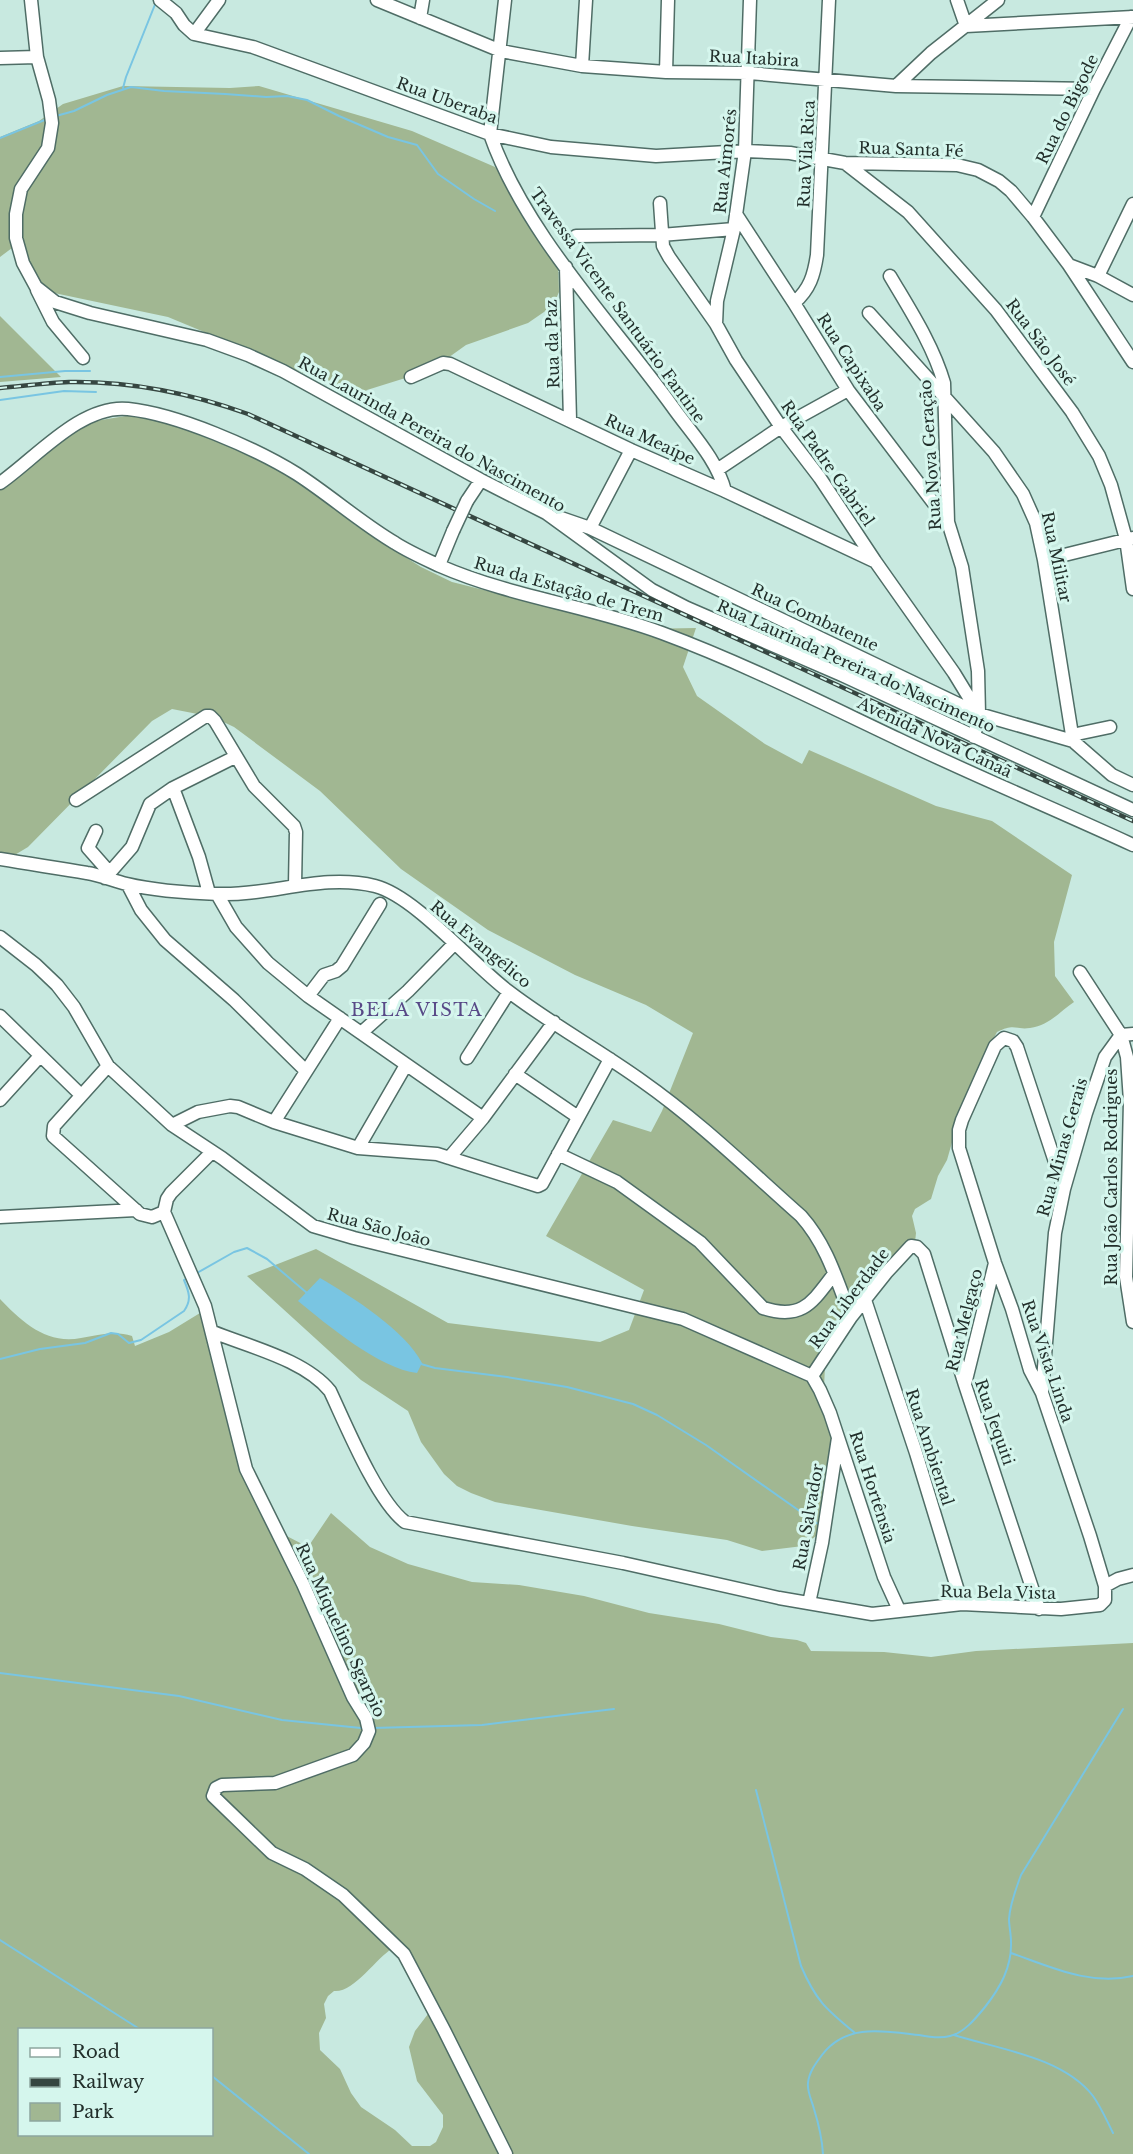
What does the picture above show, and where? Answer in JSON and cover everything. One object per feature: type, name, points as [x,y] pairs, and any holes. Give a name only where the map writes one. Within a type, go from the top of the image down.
[{"type":"street","name":"Rua Laurinda Pereira do Nascimento","points":[[31,0],[37,57],[49,100],[52,123],[48,148],[21,189],[16,214],[16,238],[23,263],[36,287],[55,302],[207,340],[248,355],[546,513],[652,590],[687,608],[842,675],[1133,810]]},
{"type":"street","points":[[160,0],[176,13],[194,34],[219,0]]},
{"type":"street","name":"Rua Itabira","points":[[377,0],[501,51],[582,66],[666,72],[749,73],[896,86],[1094,89]]},
{"type":"street","points":[[420,18],[423,0]]},
{"type":"street","points":[[490,134],[505,0]]},
{"type":"street","points":[[582,66],[586,0]]},
{"type":"street","points":[[666,72],[668,0]]},
{"type":"street","name":"Rua Aimorés","points":[[716,324],[717,301],[734,229],[745,151],[750,0]]},
{"type":"street","name":"Rua Vila Rica","points":[[794,303],[807,289],[813,278],[817,255],[829,0]]},
{"type":"street","points":[[957,0],[966,26]]},
{"type":"street","points":[[896,86],[931,53],[998,0]]},
{"type":"street","points":[[966,26],[1132,17]]},
{"type":"street","name":"Rua do Bigode","points":[[1033,217],[1094,89],[1132,17]]},
{"type":"street","name":"Rua Uberaba","points":[[194,34],[253,47],[490,134],[551,147],[656,156],[745,151]]},
{"type":"street","points":[[0,58],[37,57]]},
{"type":"street","name":"Travessa Vicente Santuário Fantine","points":[[490,134],[517,194],[566,267],[647,372],[717,470],[725,491]]},
{"type":"street","name":"Rua Santa Fé","points":[[745,151],[790,153],[845,163],[943,164],[968,167],[999,180],[1033,217],[1069,265],[1133,362]]},
{"type":"street","name":"Rua São José","points":[[845,163],[908,212],[996,310],[1088,436],[1111,485],[1130,538],[1133,589]]},
{"type":"street","name":"Rua Padre Gabriel","points":[[660,203],[661,235],[663,246],[669,257],[716,324],[736,360],[781,427],[820,478],[979,714]]},
{"type":"street","points":[[1098,276],[1133,204]]},
{"type":"street","name":"Rua Capixaba","points":[[736,214],[848,390],[948,522]]},
{"type":"street","points":[[576,236],[661,235],[734,229]]},
{"type":"street","points":[[1069,265],[1098,276],[1133,295]]},
{"type":"street","name":"Rua da Paz","points":[[566,267],[570,420]]},
{"type":"street","name":"Rua Nova Geração","points":[[890,276],[939,366],[944,383],[948,522],[962,567],[978,671],[979,714]]},
{"type":"street","points":[[36,287],[53,322],[83,358]]},
{"type":"street","name":"Rua Militar","points":[[869,313],[994,452],[1023,494],[1036,523],[1044,560],[1073,738]]},
{"type":"street","name":"Rua Meaípe","points":[[411,377],[443,363],[450,364],[631,450],[875,561]]},
{"type":"street","points":[[717,470],[781,427],[848,390]]},
{"type":"street","name":"Rua da Estação de Trem","points":[[0,483],[54,439],[78,422],[94,415],[122,408],[174,419],[271,459],[298,475],[396,544],[439,565],[483,583],[628,621],[723,658]]},
{"type":"street","points":[[590,528],[631,450]]},
{"type":"street","points":[[439,565],[467,501],[481,480]]},
{"type":"street","name":"Rua Combatente","points":[[546,513],[590,528],[979,714],[1073,738]]},
{"type":"street","points":[[1044,560],[1130,538]]},
{"type":"street","name":"Avenida Nova Canaã","points":[[723,658],[1133,845]]},
{"type":"street","points":[[974,737],[979,714]]},
{"type":"street","points":[[76,800],[206,716],[213,717],[261,795],[294,826],[296,832],[295,885]]},
{"type":"street","points":[[1073,738],[1110,727]]},
{"type":"street","points":[[1073,738],[1133,792]]},
{"type":"street","points":[[96,831],[88,848],[107,875],[132,847],[150,804],[173,788],[235,756]]},
{"type":"street","points":[[1103,796],[1122,780]]},
{"type":"street","points":[[173,788],[213,893],[248,942],[268,963],[308,996],[483,1118]]},
{"type":"street","name":"Rua Evangélico","points":[[0,859],[107,875],[128,885],[158,889],[251,894],[295,885],[353,882],[391,891],[509,992],[644,1082],[702,1128],[801,1216],[821,1243],[851,1317]]},
{"type":"street","points":[[128,885],[141,910],[165,940],[227,994],[306,1071]]},
{"type":"street","points":[[308,996],[324,975],[342,966],[380,904]]},
{"type":"street","name":"Rua São João","points":[[0,937],[57,985],[74,1007],[108,1066],[172,1125],[313,1226],[683,1319],[812,1376]]},
{"type":"street","points":[[361,1033],[408,991],[454,944]]},
{"type":"street","name":"Rua João Carlos Rodrigues","points":[[1080,972],[1127,1035],[1130,1078],[1125,1277],[1133,1322]]},
{"type":"street","points":[[467,1058],[509,992]]},
{"type":"street","points":[[0,1016],[81,1095]]},
{"type":"street","points":[[274,1122],[340,1018]]},
{"type":"street","points":[[449,1158],[483,1118],[554,1022]]},
{"type":"street","name":"Rua Minas Gerais","points":[[1042,1393],[1055,1233],[1064,1189],[1105,1058],[1127,1035]]},
{"type":"street","name":"Rua Vista Linda","points":[[1064,1189],[1017,1047],[1013,1041],[1004,1038],[995,1047],[962,1120],[959,1130],[959,1148],[1030,1370],[1042,1393],[1105,1586]]},
{"type":"street","points":[[0,1100],[40,1056]]},
{"type":"street","points":[[172,1125],[198,1112],[230,1106],[238,1107],[274,1122],[358,1148],[426,1153],[534,1185],[542,1184],[610,1059]]},
{"type":"street","points":[[358,1148],[406,1065]]},
{"type":"street","points":[[108,1066],[54,1126],[53,1136],[136,1210],[152,1217],[164,1212],[171,1192],[212,1152]]},
{"type":"street","points":[[515,1074],[578,1117]]},
{"type":"street","points":[[558,1154],[617,1182],[700,1242],[763,1308],[794,1311],[805,1308],[834,1274]]},
{"type":"street","points":[[0,1217],[136,1210]]},
{"type":"street","name":"Rua Miquelino Sgarpio","points":[[164,1212],[206,1306],[246,1469],[303,1584],[353,1697],[366,1718],[369,1731],[364,1743],[353,1755],[275,1783],[222,1785],[216,1788],[213,1796],[263,1846],[272,1853],[305,1869],[343,1895],[404,1954],[506,2154]]},
{"type":"street","name":"Rua Liberdade","points":[[812,1376],[851,1317],[908,1249],[911,1246],[917,1247]]},
{"type":"street","name":"Rua Jequiti","points":[[917,1247],[924,1254],[1040,1609]]},
{"type":"street","name":"Rua Melgaço","points":[[965,1385],[996,1263]]},
{"type":"street","name":"Rua Ambiental","points":[[865,1300],[916,1453],[962,1604]]},
{"type":"street","points":[[213,1332],[301,1367],[323,1383],[330,1391],[389,1507],[405,1522],[623,1563],[809,1603]]},
{"type":"street","name":"Rua Hortênsia","points":[[812,1376],[820,1389],[839,1436],[884,1577],[898,1610]]},
{"type":"street","name":"Rua Salvador","points":[[809,1603],[822,1543],[839,1436]]},
{"type":"street","points":[[1105,1586],[1133,1575]]},
{"type":"street","name":"Rua Bela Vista","points":[[809,1603],[872,1614],[962,1604],[1060,1610],[1100,1605],[1105,1599],[1105,1586]]},
{"type":"green space","points":[[123,86],[230,88],[259,86],[412,131],[495,167],[558,260],[559,292],[555,301],[528,323],[466,345],[445,360],[415,375],[367,390],[359,396],[168,317],[40,290],[28,276],[12,248],[0,257],[0,137],[39,121],[63,104]]},
{"type":"green space","points":[[0,316],[61,377],[0,382]]},
{"type":"green space","points":[[156,411],[288,471],[355,525],[421,567],[452,582],[640,629],[696,628],[683,667],[697,696],[765,744],[802,764],[809,750],[936,806],[992,821],[1072,875],[1054,942],[1055,976],[1074,1002],[1043,1024],[1030,1028],[1011,1027],[997,1032],[984,1057],[957,1125],[947,1160],[938,1176],[931,1199],[915,1209],[912,1216],[916,1233],[914,1252],[829,1354],[825,1366],[824,1388],[835,1439],[825,1529],[803,1546],[762,1551],[727,1540],[495,1502],[471,1493],[457,1486],[444,1474],[421,1442],[408,1411],[361,1380],[247,1276],[316,1249],[448,1323],[600,1342],[629,1330],[644,1290],[546,1236],[613,1120],[651,1132],[662,1111],[693,1033],[646,1005],[575,975],[488,930],[401,869],[320,791],[234,727],[213,717],[172,709],[152,721],[28,847],[13,856],[0,854],[0,485],[83,423]]},
{"type":"green space","points":[[0,1299],[17,1316],[46,1335],[69,1339],[119,1333],[132,1336],[135,1346],[169,1332],[200,1313],[266,1520],[277,1531],[308,1547],[331,1513],[370,1547],[408,1564],[472,1582],[519,1585],[584,1596],[649,1613],[797,1640],[806,1643],[811,1651],[884,1652],[931,1657],[976,1651],[1133,1643],[1133,2154],[0,2154]],"holes":[[[393,1948],[417,1993],[432,2012],[415,2031],[409,2047],[417,2081],[443,2115],[443,2127],[436,2142],[430,2146],[412,2146],[395,2130],[361,2107],[351,2093],[340,2069],[320,2050],[319,2033],[326,2018],[324,2004],[328,1996],[334,1991],[349,1987]]]},
{"type":"water","points":[[320,1278],[362,1304],[404,1339],[422,1363],[417,1373],[402,1370],[370,1355],[298,1301]]},
{"type":"waterway","points":[[123,88],[156,2]]},
{"type":"waterway","points":[[56,116],[74,111],[107,95],[131,87],[266,97],[287,96],[307,100],[388,137],[417,145],[438,174],[495,211]]},
{"type":"waterway","points":[[0,138],[47,119]]},
{"type":"waterway","points":[[0,377],[90,371]]},
{"type":"waterway","points":[[0,400],[64,391],[96,392]]},
{"type":"waterway","points":[[197,1273],[234,1252],[247,1248],[267,1259],[307,1293]]},
{"type":"waterway","points":[[0,1359],[40,1349],[85,1343],[111,1333],[118,1334],[129,1343],[141,1340],[184,1311],[189,1296],[184,1280],[189,1277]]},
{"type":"waterway","points":[[421,1364],[567,1387],[633,1404],[657,1415],[706,1445],[818,1524]]},
{"type":"waterway","points":[[0,1673],[179,1696],[282,1720],[361,1728]]},
{"type":"waterway","points":[[372,1728],[482,1725],[614,1709]]},
{"type":"waterway","points":[[823,2154],[820,2132],[808,2086],[815,2064],[832,2045],[854,2034],[879,2031],[946,2037],[960,2032],[978,2016],[996,1992],[1007,1969],[1011,1951],[1009,1919],[1021,1875],[1123,1709]]},
{"type":"waterway","points":[[756,1790],[801,1966],[823,2004],[855,2033]]},
{"type":"waterway","points":[[0,1940],[138,2028]]},
{"type":"waterway","points":[[1011,1953],[1086,1977],[1101,1979],[1133,1976]]},
{"type":"waterway","points":[[954,2035],[1029,2056],[1065,2072],[1093,2096],[1113,2133]]},
{"type":"waterway","points":[[213,2077],[309,2154]]},
{"type":"railway","points":[[0,388],[69,382],[137,386],[182,394],[248,414],[1133,821]]},
{"type":"district","name":"BELA VISTA","points":[[417,1010]]}]
